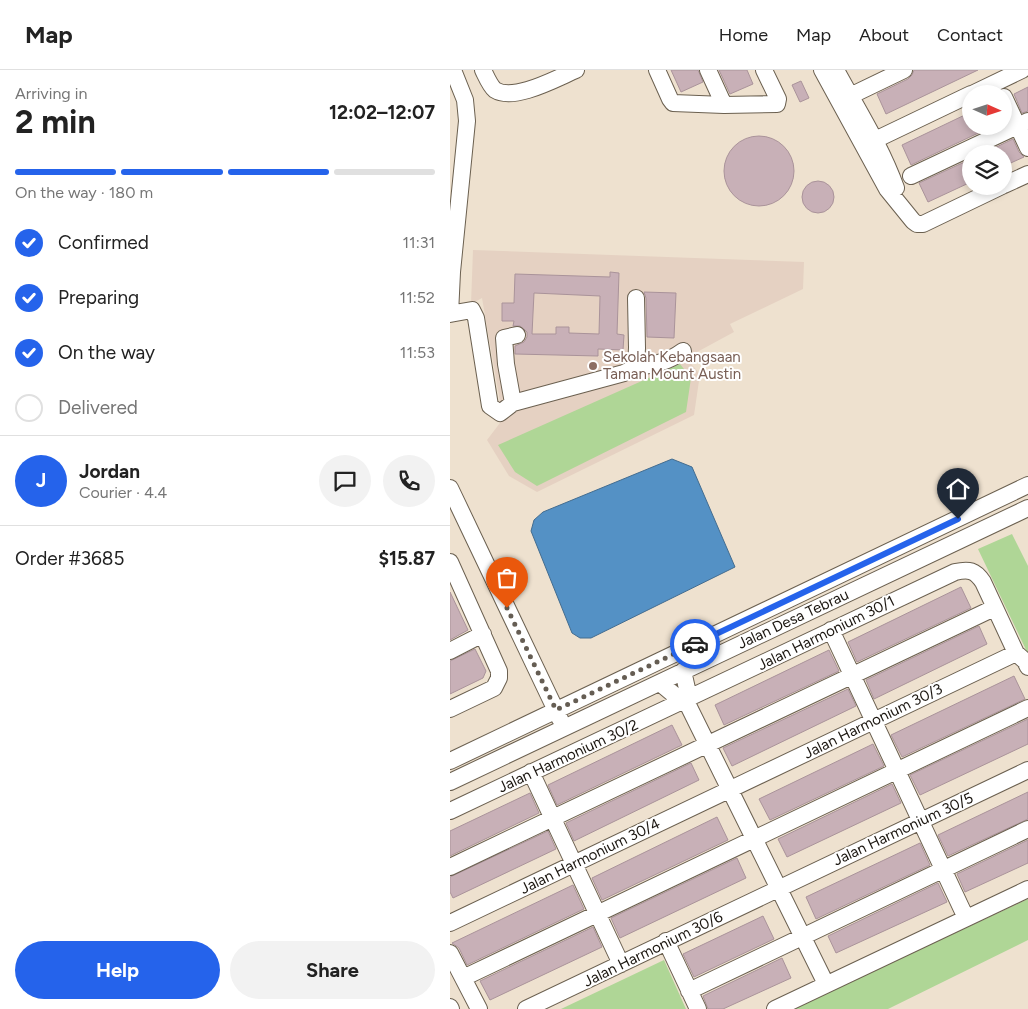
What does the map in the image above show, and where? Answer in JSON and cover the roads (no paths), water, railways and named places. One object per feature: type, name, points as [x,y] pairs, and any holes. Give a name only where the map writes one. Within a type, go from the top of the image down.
[{"type":"street","points":[[483,70],[494,89],[507,94],[523,91],[576,70]]},
{"type":"street","points":[[657,70],[673,103],[774,105],[778,103],[764,70]]},
{"type":"street","points":[[708,70],[724,105]]},
{"type":"street","points":[[822,70],[887,189],[917,224],[923,224],[984,195]]},
{"type":"street","points":[[836,70],[890,170],[908,215]]},
{"type":"street","points":[[850,96],[904,70]]},
{"type":"street","points":[[996,82],[1022,70]]},
{"type":"street","points":[[452,71],[465,100],[467,121],[452,272],[450,314],[472,310],[476,318],[490,406],[500,413],[513,403],[636,367],[662,362],[675,357],[683,351]]},
{"type":"street","points":[[875,140],[962,99]]},
{"type":"street","points":[[1012,108],[1023,123],[1028,148]]},
{"type":"street","points":[[911,176],[1023,123]]},
{"type":"street","points":[[1012,182],[1028,174]]},
{"type":"street","points":[[636,298],[636,367]]},
{"type":"street","points":[[513,403],[506,364],[504,338],[517,335]]},
{"type":"street","name":"Jalan Desa Tebrau","points":[[450,761],[1028,486]]},
{"type":"street","points":[[450,488],[564,728]]},
{"type":"street","name":"Jalan Desa Tebrau","points":[[450,782],[1028,508]]},
{"type":"street","points":[[450,562],[499,672],[497,684],[494,688],[450,709]]},
{"type":"street","name":"Jalan Harmonium 30/1","points":[[686,701],[955,572],[967,569],[976,572],[994,608]]},
{"type":"street","points":[[450,868],[994,608],[1016,653],[1026,662],[1028,667]]},
{"type":"street","points":[[831,630],[966,918]]},
{"type":"street","points":[[450,651],[483,634]]},
{"type":"street","name":"Jalan Harmonium 30/3","points":[[730,789],[1016,653]]},
{"type":"street","points":[[683,671],[688,694],[686,701]]},
{"type":"street","points":[[660,683],[678,698],[686,701],[826,984]]},
{"type":"street","name":"Jalan Harmonium 30/2","points":[[450,811],[686,701]]},
{"type":"street","points":[[463,978],[1028,708]]},
{"type":"street","name":"Jalan Harmonium 30/5","points":[[779,888],[1028,770]]},
{"type":"street","points":[[531,772],[621,964]]},
{"type":"street","name":"Jalan Harmonium 30/4","points":[[450,923],[730,789]]},
{"type":"street","points":[[689,991],[1028,829]]},
{"type":"street","name":"Jalan Harmonium 30/6","points":[[526,1009],[779,888]]},
{"type":"street","points":[[775,1009],[1028,889]]},
{"type":"street","points":[[666,942],[698,1009]]},
{"type":"street","points":[[450,953],[479,1009]]},
{"type":"water","points":[[672,459],[692,467],[735,567],[591,638],[580,638],[572,633],[531,531],[534,520],[543,512]]},
{"type":"place","name":"Sekolah Kebangsaan Taman Mount Austin","points":[[593,366]]}]
